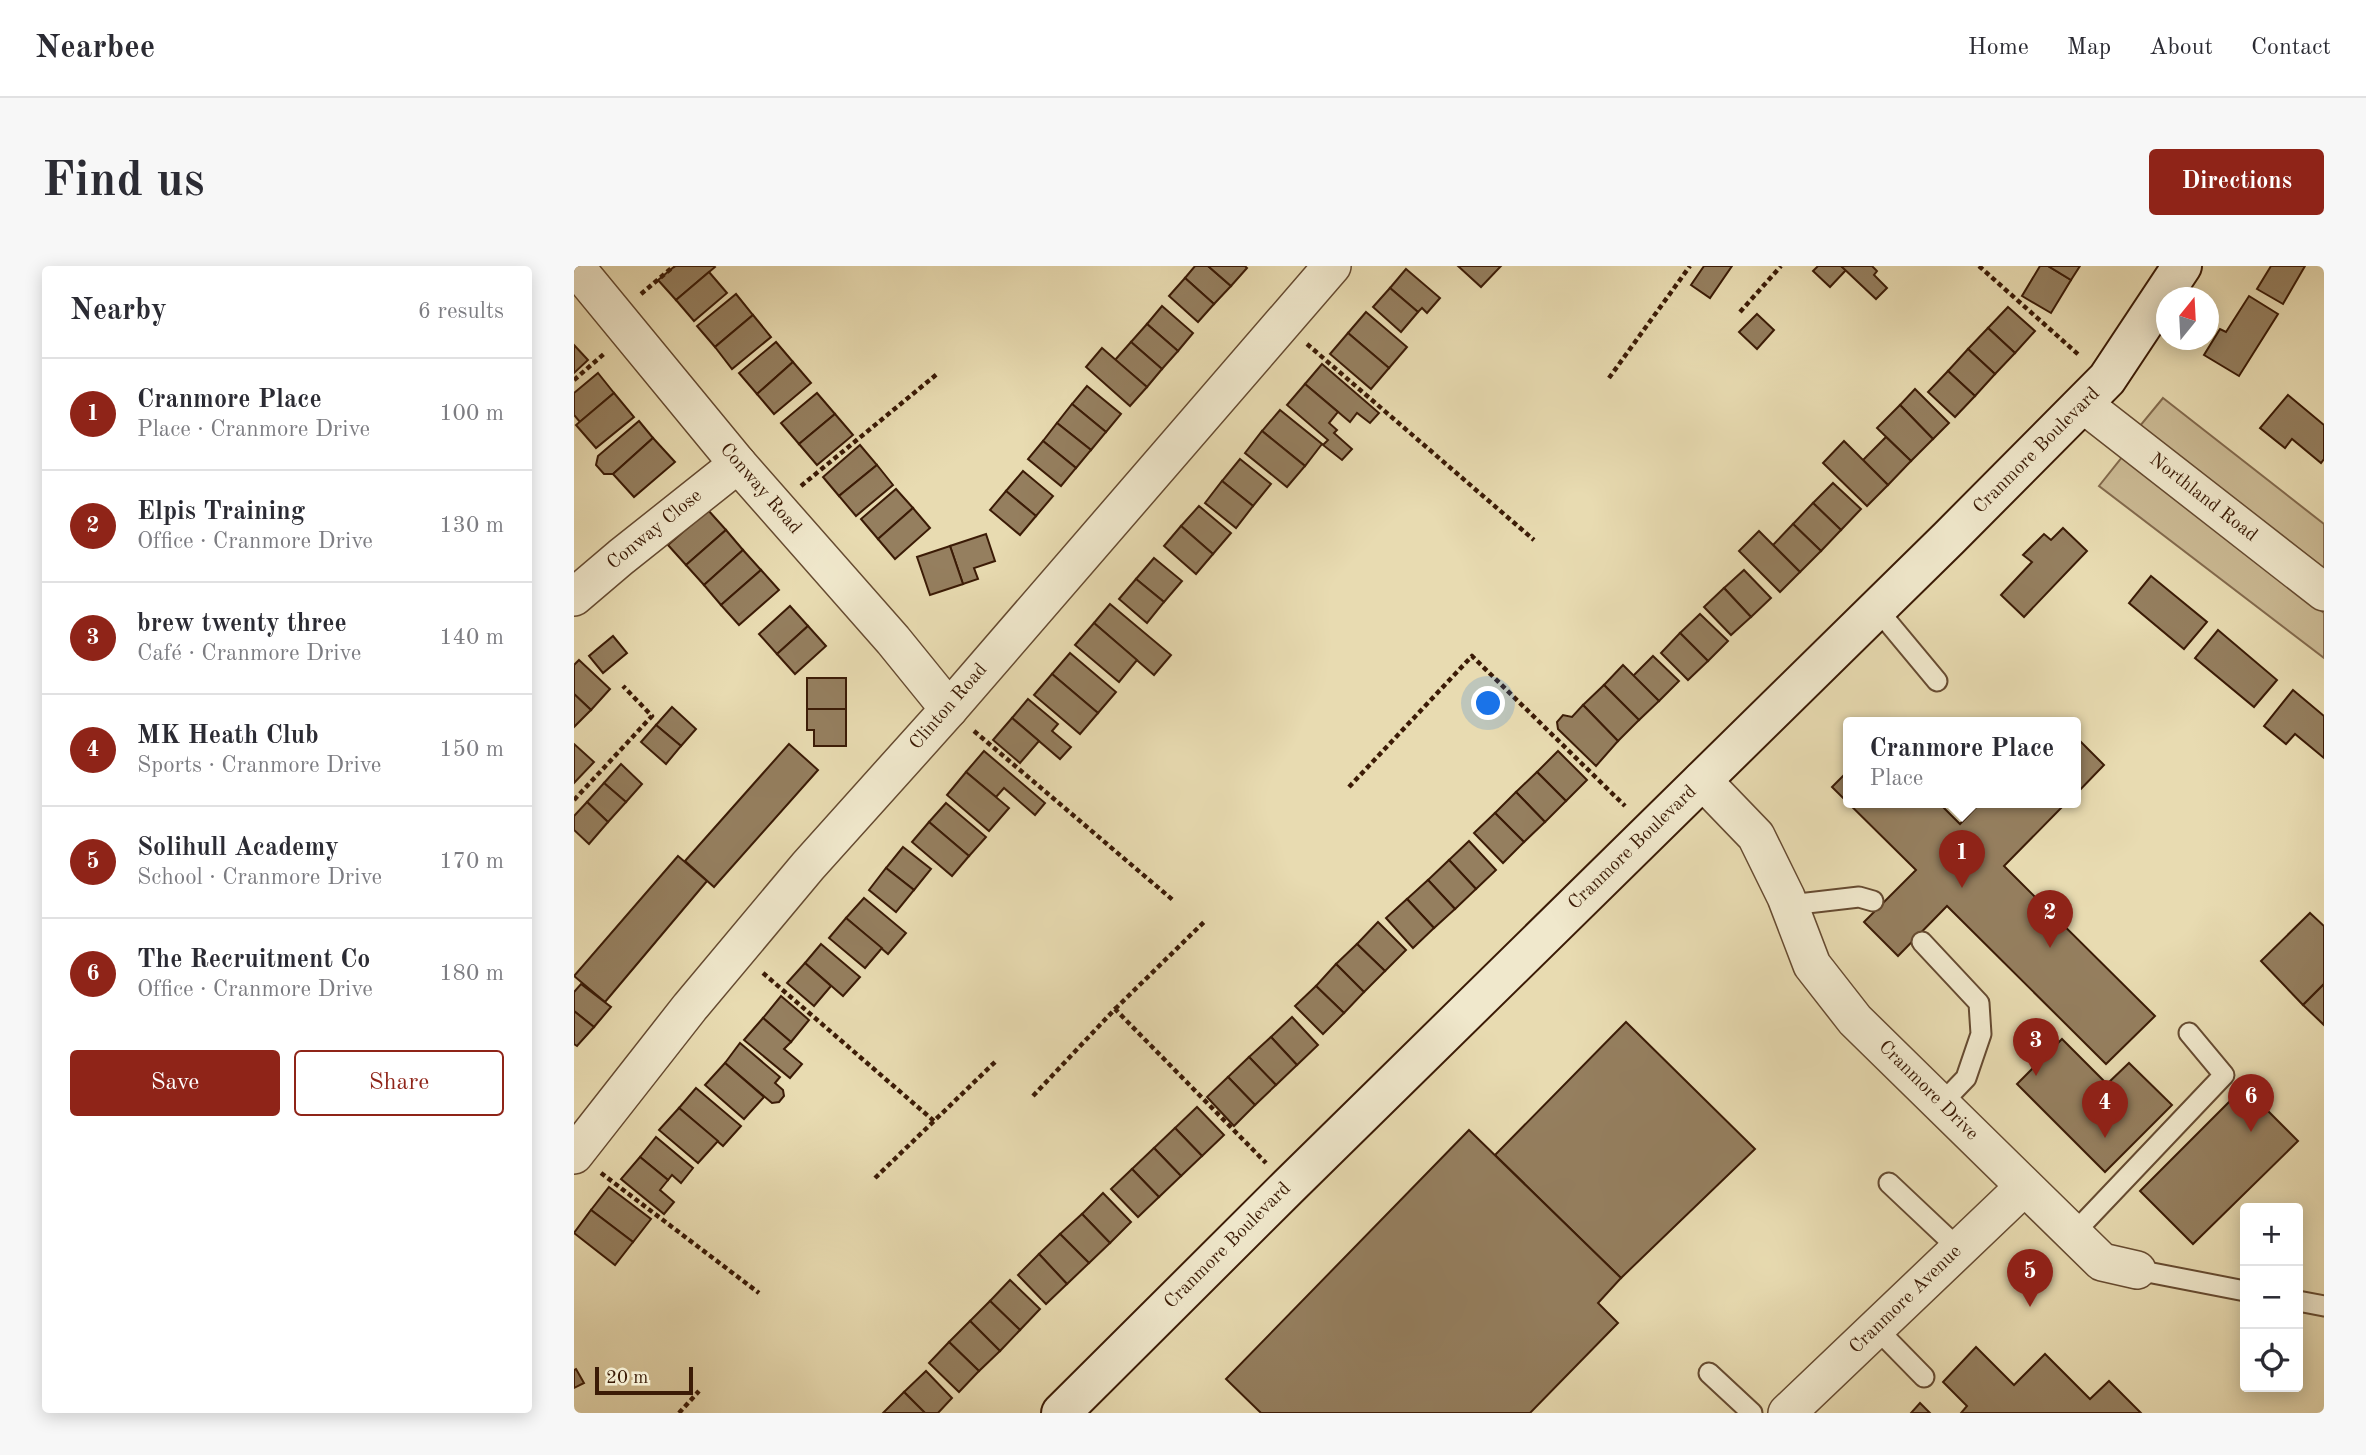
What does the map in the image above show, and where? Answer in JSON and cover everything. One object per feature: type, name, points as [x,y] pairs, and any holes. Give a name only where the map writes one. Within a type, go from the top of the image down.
[{"type":"street","name":"Conway Road","points":[[575,266],[738,464],[893,640],[949,709]]},
{"type":"street","name":"Clinton Road","points":[[575,1154],[690,1007],[808,866],[949,709],[1332,266]]},
{"type":"street","name":"Cranmore Boulevard","points":[[1061,1413],[2095,392],[2182,266]]},
{"type":"street","name":"Northland Road","points":[[2095,392],[2324,592]]},
{"type":"street","name":"Conway Close","points":[[574,597],[621,556],[738,464]]},
{"type":"street","name":"Cranmore Drive","points":[[1702,780],[1756,836],[1790,905],[1812,965],[1855,1020],[2102,1262],[2137,1270]]},
{"type":"street","name":"Cranmore Avenue","points":[[1787,1413],[2024,1187]]},
{"type":"lane","points":[[1877,609],[1937,681]]},
{"type":"lane","points":[[1790,905],[1859,897],[1873,901]]},
{"type":"lane","points":[[1922,942],[1979,1003],[1981,1034],[1966,1078],[1941,1104]]},
{"type":"lane","points":[[2073,1234],[2224,1075],[2189,1033]]},
{"type":"lane","points":[[1889,1183],[1959,1249]]},
{"type":"lane","name":"Cranmore Drive","points":[[2137,1270],[2240,1290]]},
{"type":"lane","points":[[2303,1302],[2324,1306]]},
{"type":"lane","points":[[1876,1328],[1924,1377]]},
{"type":"lane","points":[[1709,1373],[1752,1413]]},
{"type":"path","points":[[616,315],[674,266]]},
{"type":"path","points":[[1609,378],[1690,266]]},
{"type":"path","points":[[1740,312],[1781,266]]},
{"type":"path","points":[[1979,266],[2095,392]]},
{"type":"path","points":[[1282,323],[1534,540]]},
{"type":"path","points":[[776,507],[937,374]]},
{"type":"path","points":[[1349,787],[1472,656],[1651,831]]},
{"type":"path","points":[[574,800],[652,716],[623,686]]},
{"type":"path","points":[[949,709],[1174,901]]},
{"type":"path","points":[[1033,1096],[1115,1009],[1204,922]]},
{"type":"path","points":[[738,951],[934,1121]]},
{"type":"path","points":[[1115,1009],[1289,1186]]},
{"type":"path","points":[[875,1178],[995,1062]]},
{"type":"path","points":[[575,1154],[759,1293]]},
{"type":"path","points":[[679,1413],[699,1391]]},
{"type":"shaded area","points":[[2163,398],[2324,524],[2324,568],[2139,427]]},
{"type":"shaded area","points":[[2123,456],[2324,613],[2324,658],[2099,486]]},
{"type":"building","points":[[675,266],[715,267],[676,300],[658,280]]},
{"type":"building","points":[[1195,266],[1208,266],[1231,286],[1214,304],[1185,278]]},
{"type":"building","points":[[1208,266],[1245,266],[1247,268],[1231,286]]},
{"type":"building","points":[[1458,266],[1501,266],[1481,287]]},
{"type":"building","points":[[1704,266],[1732,266],[1710,298],[1691,285]]},
{"type":"building","points":[[1818,266],[1841,266],[1846,270],[1830,287],[1813,271]]},
{"type":"building","points":[[1841,266],[1872,266],[1877,271],[1874,275],[1887,288],[1876,299]]},
{"type":"building","points":[[2040,266],[2048,266],[2071,280],[2051,313],[2022,296]]},
{"type":"building","points":[[2048,266],[2080,266],[2071,280]]},
{"type":"building","points":[[2271,266],[2305,266],[2283,304],[2257,289]]},
{"type":"building","points":[[1406,269],[1440,298],[1427,313],[1422,308],[1418,312],[1390,288]]},
{"type":"building","points":[[709,272],[727,293],[694,321],[676,300]]},
{"type":"building","points":[[1185,278],[1214,304],[1198,322],[1169,296]]},
{"type":"building","points":[[1390,288],[1418,312],[1401,332],[1373,307]]},
{"type":"building","points":[[736,294],[753,315],[715,347],[697,326]]},
{"type":"building","points":[[2249,296],[2278,314],[2239,376],[2204,355],[2207,350],[2219,350],[2219,331],[2226,332]]},
{"type":"building","points":[[1162,306],[1193,333],[1178,351],[1147,324]]},
{"type":"building","points":[[2008,307],[2035,331],[2015,353],[1988,328]]},
{"type":"building","points":[[1366,312],[1407,347],[1389,368],[1348,333]]},
{"type":"building","points":[[1757,314],[1774,330],[1757,349],[1739,332]]},
{"type":"building","points":[[753,315],[771,337],[732,369],[715,347]]},
{"type":"building","points":[[1147,324],[1178,351],[1162,369],[1131,342]]},
{"type":"building","points":[[1988,328],[2015,353],[1995,374],[1968,349]]},
{"type":"building","points":[[1348,333],[1389,368],[1371,389],[1330,354]]},
{"type":"building","points":[[776,342],[793,362],[757,394],[739,373]]},
{"type":"building","points":[[1131,342],[1162,369],[1147,387],[1115,360]]},
{"type":"building","points":[[574,345],[588,360],[574,373]]},
{"type":"building","points":[[1102,348],[1147,387],[1130,406],[1086,367]]},
{"type":"building","points":[[1968,349],[1995,374],[1975,396],[1948,371]]},
{"type":"building","points":[[793,362],[811,383],[774,414],[757,394]]},
{"type":"building","points":[[1322,364],[1379,413],[1370,423],[1357,413],[1350,422],[1305,384]]},
{"type":"building","points":[[1948,371],[1975,396],[1955,417],[1928,392]]},
{"type":"building","points":[[598,373],[614,393],[580,422],[574,415],[574,393]]},
{"type":"building","points":[[1305,384],[1338,412],[1329,423],[1337,430],[1334,433],[1352,449],[1342,460],[1323,445],[1328,440],[1287,405]]},
{"type":"building","points":[[1087,386],[1121,414],[1106,432],[1072,404]]},
{"type":"building","points":[[1915,389],[1949,423],[1933,439],[1900,405]]},
{"type":"building","points":[[614,393],[634,417],[596,448],[576,425]]},
{"type":"building","points":[[817,393],[835,414],[799,444],[781,423]]},
{"type":"building","points":[[2288,395],[2324,425],[2324,459],[2321,463],[2292,439],[2285,448],[2260,428]]},
{"type":"building","points":[[1072,404],[1106,432],[1091,450],[1057,423]]},
{"type":"building","points":[[1900,405],[1933,439],[1911,461],[1877,428]]},
{"type":"building","points":[[1280,410],[1322,444],[1305,466],[1262,431]]},
{"type":"building","points":[[835,414],[853,435],[817,465],[799,444]]},
{"type":"building","points":[[639,421],[653,438],[613,474],[604,474],[596,465],[598,456]]},
{"type":"building","points":[[1057,423],[1091,450],[1076,468],[1043,441]]},
{"type":"building","points":[[1262,431],[1305,466],[1287,487],[1245,453]]},
{"type":"building","points":[[1886,437],[1911,461],[1888,485],[1863,460]]},
{"type":"building","points":[[653,438],[675,462],[634,497],[613,474]]},
{"type":"building","points":[[1043,441],[1076,468],[1061,486],[1028,459]]},
{"type":"building","points":[[1844,441],[1888,485],[1867,506],[1823,463]]},
{"type":"building","points":[[860,445],[877,465],[839,496],[823,477]]},
{"type":"building","points":[[1240,459],[1271,484],[1253,506],[1222,481]]},
{"type":"building","points":[[877,465],[893,485],[856,516],[839,496]]},
{"type":"building","points":[[1023,471],[1053,496],[1036,516],[1006,491]]},
{"type":"building","points":[[1222,481],[1253,506],[1236,528],[1205,503]]},
{"type":"building","points":[[1833,483],[1861,509],[1841,530],[1813,503]]},
{"type":"building","points":[[896,489],[913,508],[878,539],[861,519]]},
{"type":"building","points":[[1006,491],[1036,516],[1020,535],[990,510]]},
{"type":"building","points":[[1813,503],[1841,530],[1821,551],[1793,524]]},
{"type":"building","points":[[1199,506],[1231,533],[1213,554],[1181,526]]},
{"type":"building","points":[[913,508],[930,528],[895,559],[878,539]]},
{"type":"building","points":[[708,510],[726,530],[686,565],[668,545]]},
{"type":"building","points":[[1793,524],[1821,551],[1800,572],[1773,545]]},
{"type":"building","points":[[1181,526],[1213,554],[1196,574],[1164,546]]},
{"type":"building","points":[[2063,528],[2087,551],[2024,617],[2001,595],[2032,562],[2023,555],[2044,534],[2051,540]]},
{"type":"building","points":[[726,530],[743,550],[704,585],[686,565]]},
{"type":"building","points":[[1759,531],[1800,572],[1780,592],[1739,551]]},
{"type":"building","points":[[986,534],[995,561],[974,568],[978,579],[963,584],[950,546]]},
{"type":"building","points":[[950,546],[963,584],[930,595],[917,557]]},
{"type":"building","points":[[743,550],[761,570],[721,605],[704,585]]},
{"type":"building","points":[[1154,558],[1182,581],[1164,602],[1136,579]]},
{"type":"building","points":[[761,570],[779,590],[739,625],[721,605]]},
{"type":"building","points":[[1744,570],[1771,598],[1751,617],[1724,588]]},
{"type":"building","points":[[2151,576],[2207,622],[2184,649],[2129,603]]},
{"type":"building","points":[[1136,579],[1164,602],[1147,623],[1119,599]]},
{"type":"building","points":[[1724,588],[1751,617],[1731,635],[1704,607]]},
{"type":"building","points":[[1110,604],[1171,655],[1154,675],[1094,623]]},
{"type":"building","points":[[790,606],[808,626],[777,654],[759,634]]},
{"type":"building","points":[[1700,614],[1728,641],[1708,661],[1680,633]]},
{"type":"building","points":[[1094,623],[1137,660],[1119,682],[1075,645]]},
{"type":"building","points":[[808,626],[826,646],[795,674],[777,654]]},
{"type":"building","points":[[2218,630],[2277,680],[2254,707],[2195,658]]},
{"type":"building","points":[[1680,633],[1708,661],[1688,680],[1661,653]]},
{"type":"building","points":[[613,636],[627,653],[603,673],[589,656]]},
{"type":"building","points":[[1070,653],[1116,692],[1098,713],[1052,674]]},
{"type":"building","points":[[1653,656],[1679,681],[1659,701],[1633,676]]},
{"type":"building","points":[[579,660],[610,689],[591,710],[574,694],[574,665]]},
{"type":"building","points":[[1623,665],[1659,701],[1639,720],[1604,685]]},
{"type":"building","points":[[1052,674],[1098,713],[1080,734],[1034,695]]},
{"type":"building","points":[[807,678],[846,678],[846,709],[807,709]]},
{"type":"building","points":[[1604,685],[1639,720],[1618,741],[1583,705]]},
{"type":"building","points":[[2293,690],[2324,716],[2324,758],[2295,734],[2286,744],[2264,726]]},
{"type":"building","points":[[574,694],[591,710],[574,727]]},
{"type":"building","points":[[1028,699],[1058,724],[1052,731],[1071,747],[1060,759],[1012,718]]},
{"type":"building","points":[[1583,705],[1618,741],[1596,766],[1558,729],[1557,722],[1563,715],[1572,717]]},
{"type":"building","points":[[672,707],[696,729],[681,746],[656,725]]},
{"type":"building","points":[[807,709],[846,709],[846,746],[814,746],[814,730],[807,730]]},
{"type":"building","points":[[1012,718],[1039,741],[1020,763],[993,740]]},
{"type":"building","points":[[656,725],[681,746],[666,764],[641,742]]},
{"type":"building","points":[[2081,742],[2104,765],[2081,789]]},
{"type":"building","points":[[574,744],[594,762],[574,783]]},
{"type":"building","points":[[789,744],[818,770],[714,887],[685,861]]},
{"type":"building","points":[[984,751],[1045,803],[1035,815],[1004,788],[996,797],[966,772]]},
{"type":"building","points":[[1558,751],[1587,780],[1566,801],[1537,772]]},
{"type":"building","points":[[621,764],[642,784],[626,802],[604,783]]},
{"type":"building","points":[[966,772],[1009,808],[989,831],[947,795]]},
{"type":"building","points":[[1537,772],[1566,801],[1545,822],[1516,792]]},
{"type":"building","points":[[1843,776],[1843,798],[1832,787]]},
{"type":"building","points":[[604,783],[626,802],[608,822],[587,802]]},
{"type":"building","points":[[1516,792],[1545,822],[1524,842],[1495,813]]},
{"type":"building","points":[[587,802],[608,822],[589,844],[574,830],[574,816]]},
{"type":"building","points":[[946,803],[986,837],[969,856],[929,822]]},
{"type":"building","points":[[1853,808],[1944,808],[1960,824],[1975,808],[2061,808],[2004,866],[2155,1016],[2106,1064],[1947,906],[1898,956],[1864,922],[1916,870]]},
{"type":"building","points":[[1495,813],[1524,842],[1503,863],[1474,833]]},
{"type":"building","points":[[929,822],[969,856],[952,876],[912,842]]},
{"type":"building","points":[[1469,841],[1496,870],[1476,889],[1449,860]]},
{"type":"building","points":[[903,847],[931,869],[914,890],[886,868]]},
{"type":"building","points":[[678,856],[707,881],[605,1002],[574,976]]},
{"type":"building","points":[[1449,860],[1476,889],[1455,909],[1428,880]]},
{"type":"building","points":[[886,868],[914,890],[896,912],[869,890]]},
{"type":"building","points":[[1428,880],[1455,909],[1434,928],[1407,899]]},
{"type":"building","points":[[864,898],[906,933],[888,954],[846,918]]},
{"type":"building","points":[[1407,899],[1434,928],[1413,948],[1386,918]]},
{"type":"building","points":[[2310,913],[2324,926],[2324,984],[2303,1005],[2261,961]]},
{"type":"building","points":[[846,918],[882,948],[865,968],[829,938]]},
{"type":"building","points":[[1378,922],[1406,950],[1385,971],[1357,944]]},
{"type":"building","points":[[821,944],[860,977],[843,996],[805,963]]},
{"type":"building","points":[[1357,944],[1385,971],[1364,992],[1336,964]]},
{"type":"building","points":[[805,963],[831,986],[814,1006],[787,983]]},
{"type":"building","points":[[1336,964],[1364,992],[1344,1013],[1316,986]]},
{"type":"building","points":[[581,984],[611,1007],[594,1027],[574,1011],[574,992]]},
{"type":"building","points":[[2324,984],[2324,1025],[2303,1005]]},
{"type":"building","points":[[1316,986],[1344,1013],[1323,1034],[1295,1006]]},
{"type":"building","points":[[781,996],[809,1020],[791,1042],[763,1018]]},
{"type":"building","points":[[574,1011],[594,1027],[577,1046],[574,1044]]},
{"type":"building","points":[[1292,1017],[1318,1045],[1297,1065],[1271,1037]]},
{"type":"building","points":[[763,1018],[791,1042],[784,1049],[802,1064],[790,1078],[744,1040]]},
{"type":"building","points":[[1626,1022],[1755,1149],[1621,1278],[1495,1155]]},
{"type":"building","points":[[1271,1037],[1297,1065],[1276,1085],[1249,1057]]},
{"type":"building","points":[[2062,1039],[2107,1084],[2129,1063],[2172,1105],[2105,1172],[2017,1084]]},
{"type":"building","points":[[740,1043],[780,1077],[775,1083],[783,1090],[784,1096],[779,1102],[772,1103],[725,1063]]},
{"type":"building","points":[[1249,1057],[1276,1085],[1255,1105],[1228,1077]]},
{"type":"building","points":[[725,1063],[764,1097],[744,1119],[705,1085]]},
{"type":"building","points":[[1228,1077],[1255,1105],[1234,1126],[1207,1097]]},
{"type":"building","points":[[2244,1087],[2298,1141],[2193,1244],[2140,1191]]},
{"type":"building","points":[[696,1088],[741,1126],[723,1146],[679,1108]]},
{"type":"building","points":[[1197,1107],[1224,1135],[1202,1156],[1175,1128]]},
{"type":"building","points":[[679,1108],[718,1141],[698,1163],[659,1130]]},
{"type":"building","points":[[1175,1128],[1202,1156],[1181,1176],[1154,1148]]},
{"type":"building","points":[[1469,1130],[1621,1278],[1598,1303],[1618,1323],[1530,1413],[1261,1413],[1226,1379]]},
{"type":"building","points":[[656,1137],[693,1168],[681,1183],[672,1175],[668,1180],[640,1157]]},
{"type":"building","points":[[1154,1148],[1181,1176],[1159,1197],[1132,1169]]},
{"type":"building","points":[[640,1157],[668,1180],[660,1190],[674,1202],[664,1214],[621,1179]]},
{"type":"building","points":[[1132,1169],[1159,1197],[1138,1217],[1111,1189]]},
{"type":"building","points":[[609,1187],[651,1219],[633,1242],[591,1210]]},
{"type":"building","points":[[1103,1193],[1131,1222],[1110,1243],[1082,1214]]},
{"type":"building","points":[[591,1210],[633,1242],[615,1265],[574,1233]]},
{"type":"building","points":[[1082,1214],[1110,1243],[1089,1263],[1060,1234]]},
{"type":"building","points":[[1060,1234],[1089,1263],[1067,1284],[1039,1254]]},
{"type":"building","points":[[1039,1254],[1067,1284],[1046,1304],[1018,1275]]},
{"type":"building","points":[[1010,1280],[1040,1309],[1020,1330],[990,1301]]},
{"type":"building","points":[[990,1301],[1020,1330],[1000,1351],[970,1321]]},
{"type":"building","points":[[970,1321],[1000,1351],[979,1371],[949,1342]]},
{"type":"building","points":[[949,1342],[979,1371],[959,1392],[929,1363]]},
{"type":"building","points":[[1976,1347],[2014,1385],[2045,1354],[2090,1399],[2109,1381],[2141,1413],[1961,1413],[1967,1406],[1943,1382]]},
{"type":"building","points":[[576,1369],[584,1383],[574,1388],[574,1370]]},
{"type":"building","points":[[926,1371],[952,1398],[938,1413],[925,1413],[904,1392]]},
{"type":"building","points":[[904,1392],[925,1413],[883,1413]]},
{"type":"building","points":[[1920,1403],[1930,1413],[1911,1413]]},
{"type":"place","name":"Cranmore Place","points":[[1962,888]]},
{"type":"place","name":"Elpis Training","points":[[2050,948]]},
{"type":"place","name":"brew twenty three","points":[[2036,1076]]},
{"type":"place","name":"The Recruitment Co","points":[[2251,1132]]},
{"type":"place","name":"MK Heath Club","points":[[2105,1138]]},
{"type":"place","name":"Solihull Academy","points":[[2030,1307]]}]
